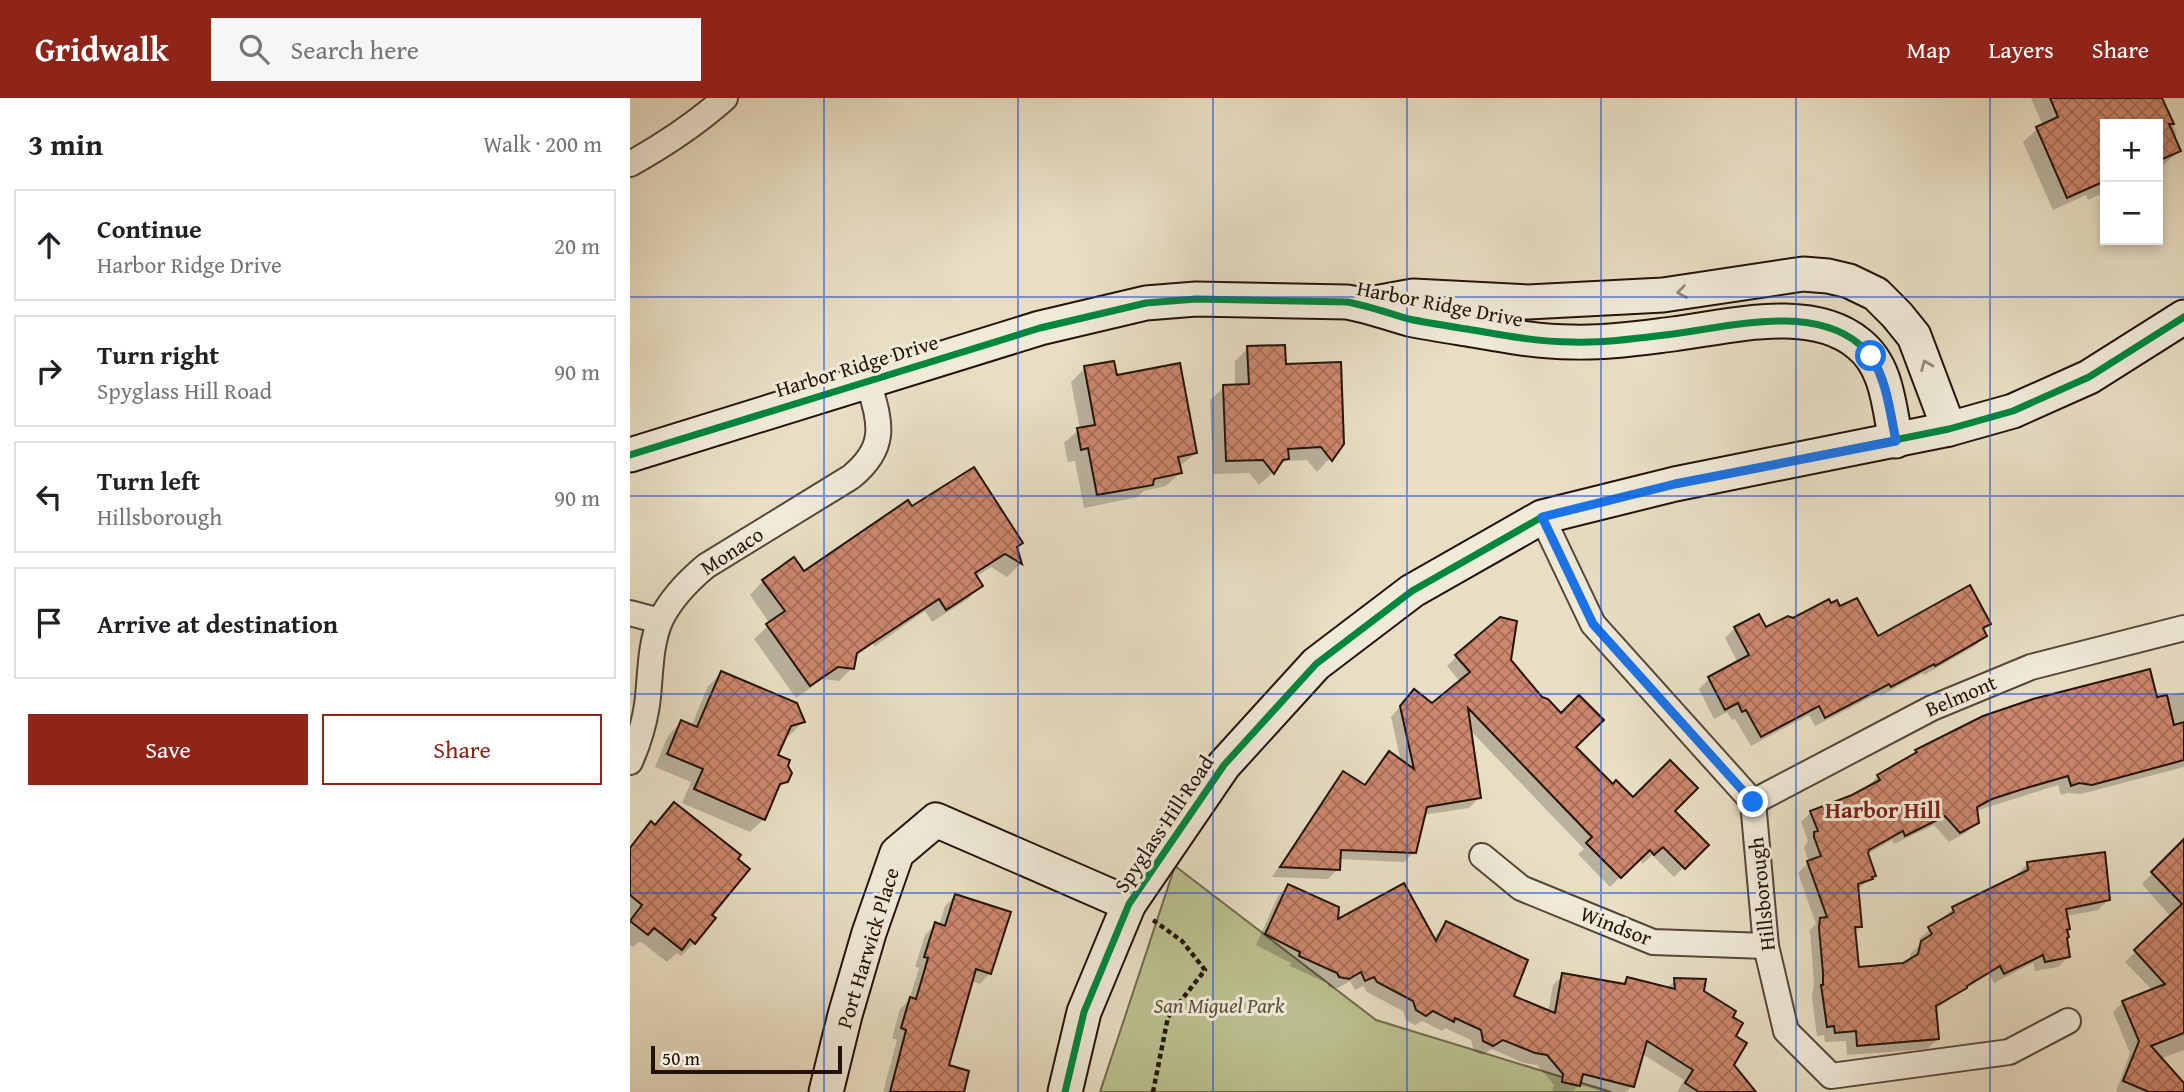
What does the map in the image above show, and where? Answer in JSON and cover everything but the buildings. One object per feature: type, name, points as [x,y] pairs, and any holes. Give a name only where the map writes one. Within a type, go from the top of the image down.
[{"type":"street","points":[[630,164],[687,129],[725,98]]},
{"type":"street","name":"Harbor Ridge Drive","points":[[1364,305],[1413,296],[1528,302],[1663,295],[1802,274],[1849,281],[1875,294],[1897,315],[1914,337],[1950,429]]},
{"type":"street","points":[[1807,323],[1814,275]]},
{"type":"street","name":"Harbor Ridge Drive","points":[[630,455],[1040,328],[1146,303],[1196,299],[1348,302],[1410,319],[1529,339],[1572,342],[1614,341],[1754,321],[1784,320],[1807,323],[1832,330],[1858,342],[1871,356],[1880,371],[1885,388],[1896,441]]},
{"type":"street","name":"Spyglass Hill Road","points":[[1065,1092],[1084,1012],[1129,904],[1224,765],[1316,664],[1412,591],[1542,517],[1675,484],[1950,429],[2013,411],[2089,377],[2184,317]]},
{"type":"street","name":"Monaco","points":[[630,762],[639,741],[647,708],[652,647],[660,621],[670,604],[686,583],[706,566],[851,477],[866,465],[874,452],[879,435],[879,419],[868,381]]},
{"type":"street","points":[[1542,517],[1593,624],[1753,802]]},
{"type":"street","points":[[630,613],[660,621]]},
{"type":"street","name":"Belmont","points":[[1753,802],[1932,708],[2031,667],[2184,628]]},
{"type":"street","name":"Hillsborough","points":[[1753,802],[1766,946],[1786,1031],[1831,1076],[2010,1052],[2068,1021]]},
{"type":"street","name":"Port Harwick Place","points":[[826,1092],[845,1015],[897,853],[936,820],[1129,904]]},
{"type":"street","name":"Windsor","points":[[1482,856],[1521,888],[1653,942],[1766,946]]},
{"type":"path","points":[[1129,904],[1182,941],[1205,970],[1168,1017],[1153,1092]]},
{"type":"green space","name":"San Miguel Park","points":[[1175,866],[1376,1020],[1611,1092],[1100,1092]]},
{"type":"cycle path","points":[[630,455],[1040,328],[1146,303],[1196,299],[1347,302],[1423,322],[1559,342],[1623,340],[1769,321],[1817,325],[1839,332],[1869,353],[1886,389],[1896,441]]},
{"type":"cycle path","points":[[1065,1092],[1084,1012],[1129,904],[1224,765],[1316,664],[1412,591],[1542,517],[1675,484],[1949,429],[2013,411],[2089,377],[2184,317]]},
{"type":"district","name":"Harbor Hill","points":[[1883,810]]},
{"type":"route","points":[[1753,802],[1593,624],[1542,517],[1675,484],[1896,441],[1880,371],[1871,356]]}]
